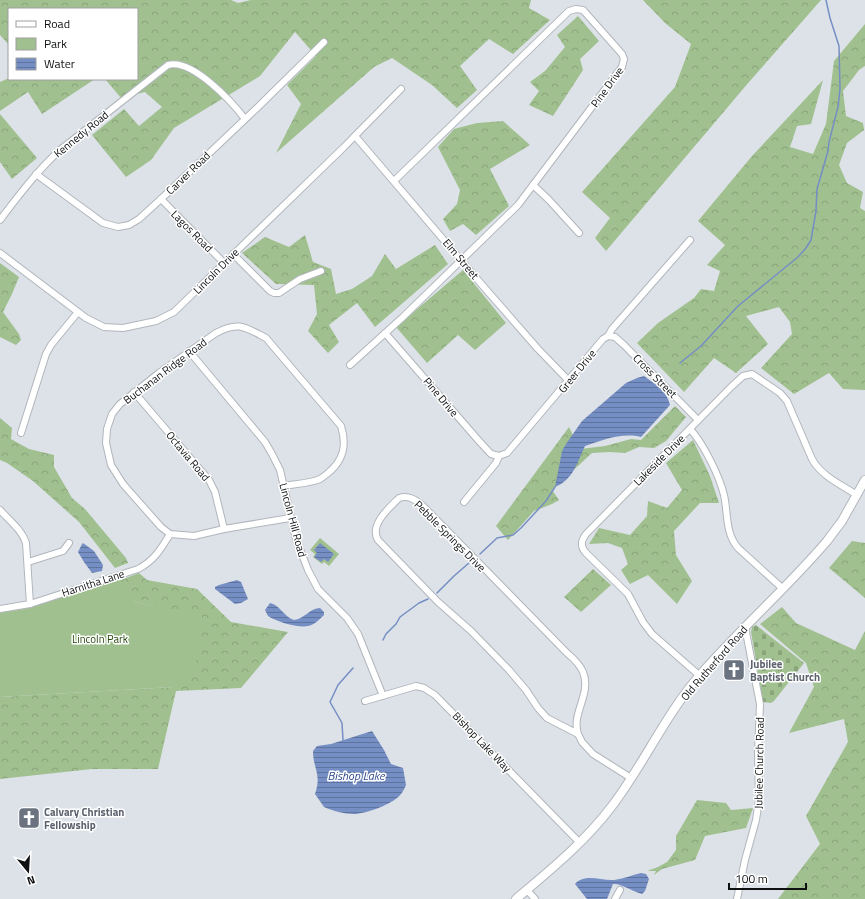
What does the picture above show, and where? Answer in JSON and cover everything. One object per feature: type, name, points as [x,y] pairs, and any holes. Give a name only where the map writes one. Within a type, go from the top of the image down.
[{"type":"street","name":"Pine Drive","points":[[350,365],[510,213],[533,185],[623,65],[624,59],[622,54],[584,10],[576,9],[569,11],[394,181]]},
{"type":"street","name":"Carver Road","points":[[36,174],[100,222],[114,227],[122,227],[135,222],[245,119],[324,42]]},
{"type":"street","name":"Kennedy Road","points":[[0,220],[36,174],[60,150],[168,65],[176,64],[190,68],[202,76],[231,102],[245,119]]},
{"type":"street","name":"Lincoln Drive","points":[[0,253],[78,312],[99,325],[114,328],[126,328],[156,321],[174,312],[355,136],[401,89]]},
{"type":"street","name":"Elm Street","points":[[355,136],[533,343],[569,381]]},
{"type":"street","points":[[533,185],[550,200],[579,233]]},
{"type":"street","name":"Lagos Road","points":[[160,199],[224,263]]},
{"type":"street","name":"Greer Drive","points":[[464,502],[496,463],[499,456],[507,453],[603,339],[608,336],[612,329],[690,240]]},
{"type":"street","points":[[233,254],[270,291],[274,293],[279,293],[300,279],[320,271]]},
{"type":"street","points":[[20,433],[46,354],[51,345],[78,312]]},
{"type":"street","name":"Buchanan Ridge Road","points":[[170,534],[161,527],[123,484],[111,465],[106,443],[107,429],[112,414],[120,404],[134,392],[189,351],[227,327],[240,326],[266,338],[341,426],[344,435],[344,449],[340,460],[331,471],[320,479],[284,486]]},
{"type":"street","name":"Pine Drive","points":[[385,333],[491,454],[499,456]]},
{"type":"street","name":"Cross Street","points":[[608,336],[615,337],[624,345],[698,420]]},
{"type":"street","name":"Lincoln Hill Road","points":[[189,351],[265,442],[272,454],[280,470],[290,518],[301,555],[318,589],[347,618],[358,634],[383,696]]},
{"type":"street","name":"Lakeside Drive","points":[[700,676],[652,634],[643,622],[628,594],[582,548],[584,537],[592,527],[743,376],[749,374],[754,375],[780,393],[787,401],[812,460],[817,467],[824,474],[857,495]]},
{"type":"street","name":"Octavia Road","points":[[134,392],[209,480],[215,492],[224,529]]},
{"type":"street","points":[[690,429],[697,437],[721,484],[732,541],[782,588]]},
{"type":"street","name":"Old Rutherford Road","points":[[516,899],[580,843],[612,807],[670,715],[700,676],[831,536],[842,521],[865,480]]},
{"type":"street","name":"Pebble Springs Drive","points":[[578,734],[550,720],[544,715],[509,670],[467,626],[438,602],[378,540],[375,533],[377,524],[399,498],[409,497],[423,506],[582,670],[586,688],[576,722],[578,734],[582,742],[593,754],[631,778]]},
{"type":"street","points":[[0,510],[24,538],[26,543],[30,604]]},
{"type":"street","points":[[170,534],[194,536],[224,529],[290,518]]},
{"type":"street","name":"Harnitha Lane","points":[[0,609],[30,604],[138,569],[145,565],[159,552],[170,534]]},
{"type":"street","points":[[28,562],[63,551],[69,543]]},
{"type":"street","name":"Jubilee Church Road","points":[[738,899],[745,860],[756,820],[759,800],[758,753],[760,704],[745,627]]},
{"type":"street","name":"Bishop Lake Way","points":[[365,701],[416,686],[424,688],[435,695],[580,843]]},
{"type":"street","points":[[527,890],[535,899]]},
{"type":"street","points":[[615,899],[620,890]]},
{"type":"green space","points":[[0,0],[231,0],[238,3],[251,0],[531,0],[529,8],[550,20],[513,54],[489,39],[460,66],[477,90],[457,108],[432,85],[392,58],[374,67],[276,153],[301,104],[287,85],[316,56],[295,32],[260,76],[174,128],[151,160],[126,177],[92,135],[124,109],[139,126],[162,107],[145,92],[121,98],[106,80],[138,80],[138,8],[8,8],[8,44],[0,35]]},
{"type":"green space","points":[[643,0],[821,0],[749,82],[606,251],[595,238],[610,218],[582,192],[675,87],[691,44],[665,23]]},
{"type":"green space","points":[[578,16],[599,41],[580,59],[583,70],[553,116],[529,105],[539,91],[530,82],[545,71],[565,47],[557,35]]},
{"type":"green space","points":[[865,24],[865,66],[859,70],[843,91],[846,116],[863,123],[864,130],[847,143],[839,165],[847,183],[863,192],[860,208],[865,211],[865,390],[843,389],[829,373],[794,394],[761,368],[792,334],[790,322],[779,307],[746,316],[768,344],[736,373],[714,358],[684,392],[637,343],[658,323],[694,298],[701,289],[714,291],[720,271],[707,265],[725,245],[698,221],[752,156],[823,80],[811,124],[797,126],[790,147],[813,154],[826,124],[834,61]]},
{"type":"green space","points":[[8,78],[8,80],[93,80],[42,114],[28,92],[0,111],[0,82]]},
{"type":"green space","points":[[0,114],[37,158],[12,179],[0,162]]},
{"type":"green space","points":[[503,121],[530,145],[490,169],[509,206],[476,235],[463,224],[450,231],[443,219],[457,204],[460,190],[438,147],[454,129],[477,123]]},
{"type":"green space","points":[[305,235],[313,262],[331,269],[336,294],[352,289],[372,276],[385,254],[396,269],[435,245],[448,264],[375,327],[357,303],[329,325],[339,342],[328,353],[308,331],[317,314],[314,285],[276,284],[242,253],[265,237],[289,247]]},
{"type":"green space","points":[[0,263],[19,277],[3,312],[19,334],[21,340],[16,345],[0,337]]},
{"type":"green space","points":[[463,270],[506,323],[475,350],[458,335],[427,363],[396,327]]},
{"type":"green space","points":[[675,406],[686,417],[666,441],[654,448],[639,447],[625,453],[592,453],[552,490],[559,500],[534,511],[508,540],[496,526],[569,427],[580,449],[605,446],[631,439],[641,440]]},
{"type":"green space","points":[[0,418],[12,428],[11,439],[29,449],[54,455],[54,467],[72,498],[85,509],[126,558],[128,563],[115,568],[79,522],[33,481],[7,463],[0,460]]},
{"type":"green space","points":[[693,440],[710,476],[719,503],[700,503],[674,531],[676,555],[692,581],[677,604],[648,575],[630,584],[621,570],[628,564],[622,548],[608,543],[589,544],[599,528],[630,535],[647,516],[648,501],[667,508],[682,490],[666,463]]},
{"type":"green space","points":[[320,538],[339,554],[329,566],[324,562],[322,564],[313,557],[315,554],[310,550]]},
{"type":"green space","points":[[852,541],[865,543],[865,598],[829,568]]},
{"type":"green space","points":[[593,569],[611,585],[581,612],[564,597]]},
{"type":"green space","points":[[139,573],[147,580],[197,589],[231,622],[288,632],[241,688],[176,691],[158,769],[92,769],[0,779],[0,697],[173,687],[202,617],[136,602],[118,581]]},
{"type":"green space","name":"Lincoln Park","points":[[117,578],[136,602],[202,616],[195,671],[173,687],[0,697],[0,612],[24,609]]},
{"type":"green space","points":[[782,607],[796,623],[855,650],[865,631],[865,899],[778,899],[820,844],[806,816],[848,742],[844,719],[789,733],[814,687],[806,663],[760,624]]},
{"type":"green space","points":[[756,625],[804,663],[771,703],[763,702],[751,632],[752,627]]},
{"type":"green space","points":[[697,800],[726,803],[731,810],[753,808],[746,828],[705,836],[695,860],[662,869],[654,875],[656,871],[647,871],[667,862],[676,850],[676,836]]},
{"type":"water","points":[[644,376],[663,392],[670,405],[641,437],[627,435],[620,436],[605,439],[585,446],[574,470],[566,480],[555,487],[562,451],[582,421],[626,383]]},
{"type":"water","points":[[83,543],[94,551],[103,565],[102,571],[92,573],[84,562],[78,552]]},
{"type":"water","points":[[320,543],[334,554],[328,562],[324,559],[321,562],[314,557],[317,553],[314,550]]},
{"type":"water","points":[[237,580],[241,582],[248,599],[241,603],[235,604],[215,589],[215,587]]},
{"type":"water","points":[[270,603],[294,620],[301,618],[316,608],[320,608],[324,612],[324,615],[317,622],[310,625],[304,626],[288,624],[268,616],[265,610]]},
{"type":"water","name":"Bishop Lake","points":[[372,731],[391,764],[403,768],[406,785],[402,792],[397,798],[383,806],[359,814],[342,813],[324,807],[315,794],[318,781],[313,751],[317,746],[331,744]]},
{"type":"water","points":[[641,873],[646,874],[649,879],[645,891],[642,894],[613,884],[607,899],[587,899],[575,884],[588,878],[614,880]]},
{"type":"waterway","points":[[680,363],[701,346],[738,306],[798,257],[811,240],[816,211],[817,189],[828,151],[838,107],[840,89],[839,46],[826,0]]},
{"type":"waterway","points":[[480,554],[497,538],[513,535],[521,528],[546,501],[555,487]]},
{"type":"waterway","points":[[437,593],[470,562]]},
{"type":"waterway","points":[[383,640],[400,617],[419,603],[428,599]]},
{"type":"waterway","points":[[343,740],[342,723],[330,702],[338,685],[353,668]]},
{"type":"place","name":"Jubilee Baptist Church","points":[[734,670]]},
{"type":"place","name":"Calvary Christian Fellowship","points":[[29,818]]}]
